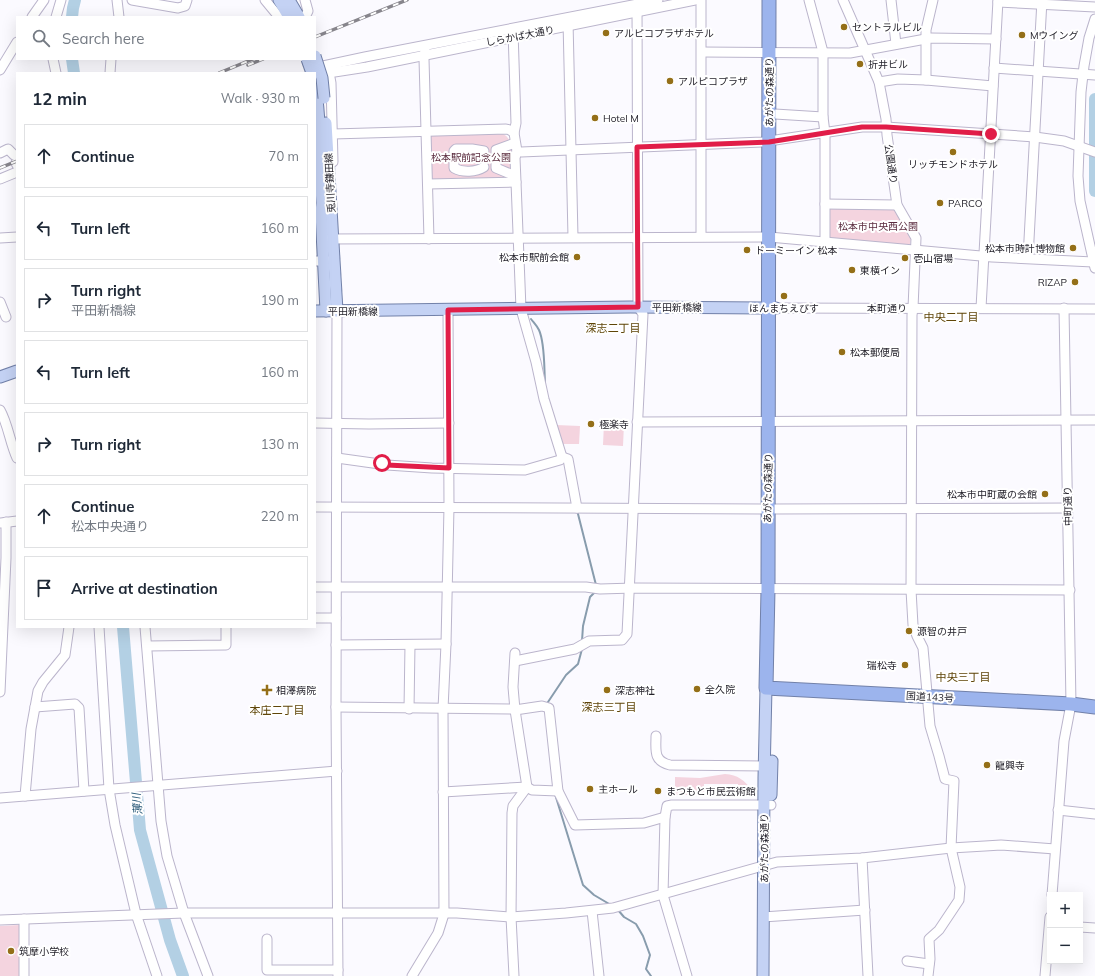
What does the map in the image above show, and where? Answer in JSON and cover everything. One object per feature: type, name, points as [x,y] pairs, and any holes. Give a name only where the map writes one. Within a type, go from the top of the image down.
[{"type":"highway","name":"あがたの森通り","points":[[769,0],[775,114],[772,141]]},
{"type":"highway","name":"あがたの森通り","points":[[769,688],[772,509],[772,52],[775,0]]},
{"type":"highway","name":"国道143号","points":[[769,688],[1071,704],[1095,707]]},
{"type":"main road","points":[[279,0],[288,16]]},
{"type":"main road","points":[[289,0],[298,16]]},
{"type":"main road","name":"兎川寺鎌田線","points":[[316,59],[322,78],[321,212],[328,239]]},
{"type":"main road","points":[[307,60],[312,72]]},
{"type":"main road","name":"兎川寺鎌田線","points":[[316,88],[321,99],[331,207],[324,261],[320,311]]},
{"type":"main road","name":"兎川寺鎌田線","points":[[324,261],[337,311]]},
{"type":"main road","name":"平田新橋線","points":[[320,311],[638,307],[772,308]]},
{"type":"main road","points":[[0,377],[16,371]]},
{"type":"main road","name":"あがたの森通り","points":[[769,688],[767,916],[770,976]]},
{"type":"main road","name":"あがたの森通り","points":[[763,976],[767,916]]},
{"type":"street","points":[[33,16],[44,0]]},
{"type":"street","points":[[56,16],[61,0]]},
{"type":"street","points":[[118,0],[120,16]]},
{"type":"street","points":[[132,0],[178,8],[185,6],[187,0]]},
{"type":"street","points":[[265,0],[278,16]]},
{"type":"street","points":[[305,0],[308,11],[306,16]]},
{"type":"street","name":"しらかば大通り","points":[[637,8],[658,0]]},
{"type":"street","name":"しらかば大通り","points":[[344,66],[424,55],[513,33],[637,8],[695,0]]},
{"type":"street","points":[[701,0],[701,236]]},
{"type":"street","points":[[809,0],[823,52],[825,242]]},
{"type":"street","name":"公園通り","points":[[843,0],[879,82],[897,205],[916,238],[912,315],[913,421],[911,590],[913,625],[923,648],[930,726],[945,779],[954,782],[951,848]]},
{"type":"street","points":[[890,0],[896,44]]},
{"type":"street","points":[[926,80],[926,30],[933,0]]},
{"type":"street","points":[[981,308],[998,1],[1042,2],[1095,7]]},
{"type":"street","points":[[1028,258],[1042,2]]},
{"type":"street","points":[[514,976],[511,917],[512,813],[513,806],[527,787],[515,710],[513,687],[515,657],[582,645],[589,641],[622,640],[627,634],[642,314],[638,307],[637,8]]},
{"type":"street","points":[[328,239],[701,236],[772,237],[984,256],[1028,258],[1094,265],[1080,200],[1078,176],[1089,74],[1089,38],[1095,19]]},
{"type":"street","points":[[568,22],[573,237]]},
{"type":"street","points":[[513,33],[516,123],[514,133],[516,158],[514,178],[522,309],[544,399],[564,458],[568,459],[576,508]]},
{"type":"street","name":"しらかば大通り","points":[[344,66],[427,45],[513,33]]},
{"type":"street","points":[[702,52],[850,53],[926,38],[996,39]]},
{"type":"street","points":[[0,70],[16,44]]},
{"type":"street","points":[[427,45],[424,55],[429,239]]},
{"type":"street","points":[[53,60],[56,72]]},
{"type":"street","points":[[110,72],[111,60]]},
{"type":"street","points":[[307,72],[344,66]]},
{"type":"street","points":[[994,68],[1089,74]]},
{"type":"street","points":[[316,75],[328,69]]},
{"type":"street","points":[[328,69],[333,134],[334,186],[331,207]]},
{"type":"street","points":[[879,82],[898,79],[994,86]]},
{"type":"street","points":[[775,114],[823,117]]},
{"type":"street","points":[[514,178],[496,168],[491,169],[484,167],[475,171],[458,170],[454,168],[454,151],[456,149],[472,149],[484,151],[515,147],[521,152],[702,145],[772,141],[862,127],[886,127],[1035,137],[1064,141],[1095,152]]},
{"type":"street","points":[[333,134],[506,129],[514,133]]},
{"type":"street","points":[[0,153],[8,149],[16,161]]},
{"type":"street","points":[[496,150],[496,168]]},
{"type":"street","points":[[484,151],[484,167]]},
{"type":"street","points":[[0,179],[16,172]]},
{"type":"street","points":[[428,184],[514,178]]},
{"type":"street","points":[[316,182],[321,212]]},
{"type":"street","points":[[825,204],[897,205]]},
{"type":"street","points":[[0,238],[16,237]]},
{"type":"street","points":[[0,302],[6,317]]},
{"type":"street","name":"本町通り","points":[[772,308],[1095,309]]},
{"type":"street","name":"中町通り","points":[[1052,892],[1064,740],[1071,704],[1064,308]]},
{"type":"street","points":[[412,976],[438,933],[444,914],[443,709],[448,587],[448,310]]},
{"type":"street","points":[[267,939],[267,970],[338,973],[336,708],[337,311]]},
{"type":"street","points":[[0,410],[16,456]]},
{"type":"street","points":[[638,422],[1095,420]]},
{"type":"street","points":[[316,423],[449,423]]},
{"type":"street","points":[[337,458],[387,465],[525,470],[564,458]]},
{"type":"street","points":[[316,507],[772,509],[1068,508]]},
{"type":"street","points":[[0,692],[6,558],[3,523],[16,521]]},
{"type":"street","points":[[316,587],[1070,590]]},
{"type":"street","points":[[316,618],[336,618]]},
{"type":"street","points":[[25,796],[31,729],[38,691],[43,682],[65,655],[69,628]]},
{"type":"street","points":[[99,628],[115,825],[138,914],[157,976]]},
{"type":"street","points":[[145,628],[156,786],[167,856],[182,913],[208,976]]},
{"type":"street","points":[[147,646],[226,645],[226,628]]},
{"type":"street","points":[[336,645],[446,644]]},
{"type":"street","points":[[409,709],[410,645]]},
{"type":"street","points":[[35,707],[75,704],[79,708],[84,791]]},
{"type":"street","points":[[336,708],[515,710],[544,706],[549,708],[555,791],[575,825],[644,823],[666,817]]},
{"type":"street","points":[[656,736],[657,756],[659,760],[665,764],[702,766],[768,766]]},
{"type":"street","points":[[0,798],[337,771]]},
{"type":"street","points":[[444,792],[527,787],[532,790],[555,791]]},
{"type":"street","points":[[687,976],[663,895],[666,817],[668,806],[768,805]]},
{"type":"street","points":[[1058,810],[1095,814]]},
{"type":"street","points":[[0,920],[182,913],[457,913],[511,917],[615,908],[777,862],[862,858],[951,848],[1001,845],[1055,849]]},
{"type":"street","points":[[928,976],[929,939],[939,930],[959,900],[960,887],[951,848]]},
{"type":"street","points":[[862,858],[868,976]]},
{"type":"street","points":[[767,916],[865,910]]},
{"type":"street","points":[[592,911],[599,976]]},
{"type":"street","points":[[24,919],[24,976]]},
{"type":"street","points":[[1083,927],[1095,928]]},
{"type":"street","points":[[1045,976],[1050,928]]},
{"type":"street","points":[[907,961],[929,964]]},
{"type":"green space","name":"松本駅前記念公園","points":[[501,133],[506,136],[512,145],[513,175],[509,179],[433,180],[431,176],[429,138],[433,134]]},
{"type":"green space","name":"松本市中央西公園","points":[[830,208],[892,208],[896,210],[911,238],[910,244],[907,246],[831,240],[828,237],[828,210]]},
{"type":"green space","points":[[604,423],[624,424],[623,446],[603,445]]},
{"type":"green space","points":[[556,425],[580,426],[579,444],[562,444]]},
{"type":"green space","points":[[725,774],[737,777],[743,781],[752,790],[751,796],[738,797],[738,784],[704,784],[704,795],[675,795],[675,777],[700,778]]},
{"type":"green space","name":"筑摩小学校","points":[[19,925],[21,927],[21,976],[0,976],[0,926]]},
{"type":"waterway","name":"薄川","points":[[72,16],[75,0]]},
{"type":"waterway","name":"薄川","points":[[72,60],[74,72]]},
{"type":"waterway","points":[[1095,99],[1095,191]]},
{"type":"waterway","points":[[531,319],[541,335],[544,356],[545,382]]},
{"type":"waterway","points":[[577,510],[596,585]]},
{"type":"waterway","points":[[582,641],[583,626],[590,597],[596,591]]},
{"type":"waterway","name":"薄川","points":[[123,628],[140,830],[170,940],[183,976]]},
{"type":"waterway","points":[[546,705],[566,675],[578,664],[582,649]]},
{"type":"waterway","points":[[555,794],[583,885],[594,895],[611,905]]},
{"type":"waterway","points":[[618,910],[624,917],[636,924],[643,936],[650,955],[646,969],[651,976]]},
{"type":"railway","points":[[316,37],[407,0]]},
{"type":"railway","points":[[221,72],[251,60]]},
{"type":"railway","points":[[248,65],[260,60]]},
{"type":"railway","points":[[0,168],[16,161]]},
{"type":"place","name":"セントラルビル","points":[[844,27]]},
{"type":"place","name":"アルピコプラザホテル","points":[[606,33]]},
{"type":"place","name":"Mウイング","points":[[1022,35]]},
{"type":"place","name":"折井ビル","points":[[860,64]]},
{"type":"place","name":"アルピコプラザ","points":[[670,81]]},
{"type":"place","name":"Hotel M","points":[[595,118]]},
{"type":"place","name":"リッチモンドホテル","points":[[953,152]]},
{"type":"place","name":"PARCO","points":[[940,203]]},
{"type":"place","name":"松本市時計博物館","points":[[1073,248]]},
{"type":"place","name":"ドーミーイン 松本","points":[[747,250]]},
{"type":"place","name":"松本市駅前会館","points":[[577,257]]},
{"type":"place","name":"壱山宿場","points":[[905,258]]},
{"type":"place","name":"東横イン","points":[[852,270]]},
{"type":"place","name":"RIZAP","points":[[1075,282]]},
{"type":"place","name":"ほんまちえびす","points":[[784,296]]},
{"type":"place","name":"松本郵便局","points":[[842,352]]},
{"type":"place","name":"極楽寺","points":[[591,424]]},
{"type":"place","name":"松本市中町蔵の会館","points":[[1045,494]]},
{"type":"place","name":"源智の井戸","points":[[909,631]]},
{"type":"place","name":"瑞松寺","points":[[905,665]]},
{"type":"place","name":"全久院","points":[[697,689]]},
{"type":"place","name":"相澤病院","points":[[267,690]]},
{"type":"place","name":"深志神社","points":[[607,690]]},
{"type":"place","name":"龍興寺","points":[[987,765]]},
{"type":"place","name":"主ホール","points":[[590,789]]},
{"type":"place","name":"まつもと市民芸術館","points":[[658,791]]},
{"type":"place","name":"筑摩小学校","points":[[11,951]]},
{"type":"district","name":"中央二丁目","points":[[951,317]]},
{"type":"district","name":"深志二丁目","points":[[613,328]]},
{"type":"district","name":"中央三丁目","points":[[963,677]]},
{"type":"district","name":"深志三丁目","points":[[609,707]]},
{"type":"district","name":"本庄二丁目","points":[[277,710]]},
{"type":"route","points":[[382,463],[387,465],[449,468],[448,310],[638,307],[637,147],[769,142],[862,127],[886,127],[991,134]]}]
